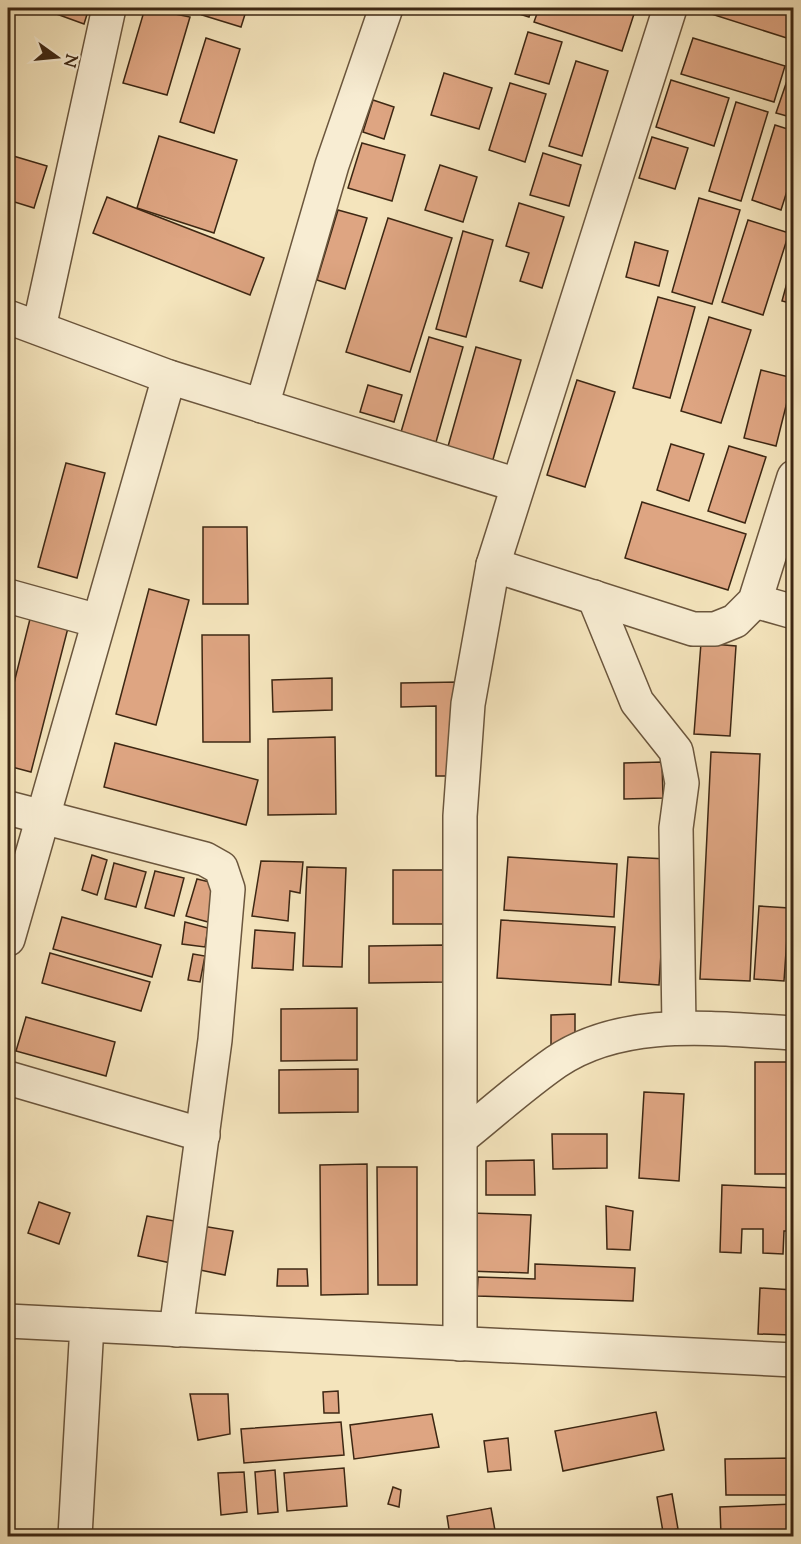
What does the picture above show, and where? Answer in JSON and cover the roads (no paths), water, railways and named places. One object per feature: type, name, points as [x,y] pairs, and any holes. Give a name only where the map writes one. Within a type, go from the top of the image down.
[{"type":"street","points":[[39,328],[109,8]]},
{"type":"street","points":[[262,406],[332,165],[386,8]]},
{"type":"street","points":[[460,1344],[462,1137],[460,816],[468,704],[493,565],[670,8]]},
{"type":"street","points":[[8,317],[169,376],[517,485]]},
{"type":"street","points":[[8,939],[169,376]]},
{"type":"street","points":[[493,565],[693,629],[715,628],[735,621],[755,601],[794,477]]},
{"type":"street","points":[[8,596],[98,621]]},
{"type":"street","points":[[594,597],[637,702],[676,751],[682,783],[676,828],[679,1028]]},
{"type":"street","points":[[755,601],[794,612]]},
{"type":"street","points":[[8,808],[205,859],[221,868],[228,889],[215,1040],[176,1330]]},
{"type":"street","points":[[462,1137],[557,1061],[606,1039],[679,1028],[794,1033]]},
{"type":"street","points":[[8,1078],[203,1135]]},
{"type":"street","points":[[8,1321],[794,1360]]},
{"type":"street","points":[[75,1536],[87,1325]]}]
